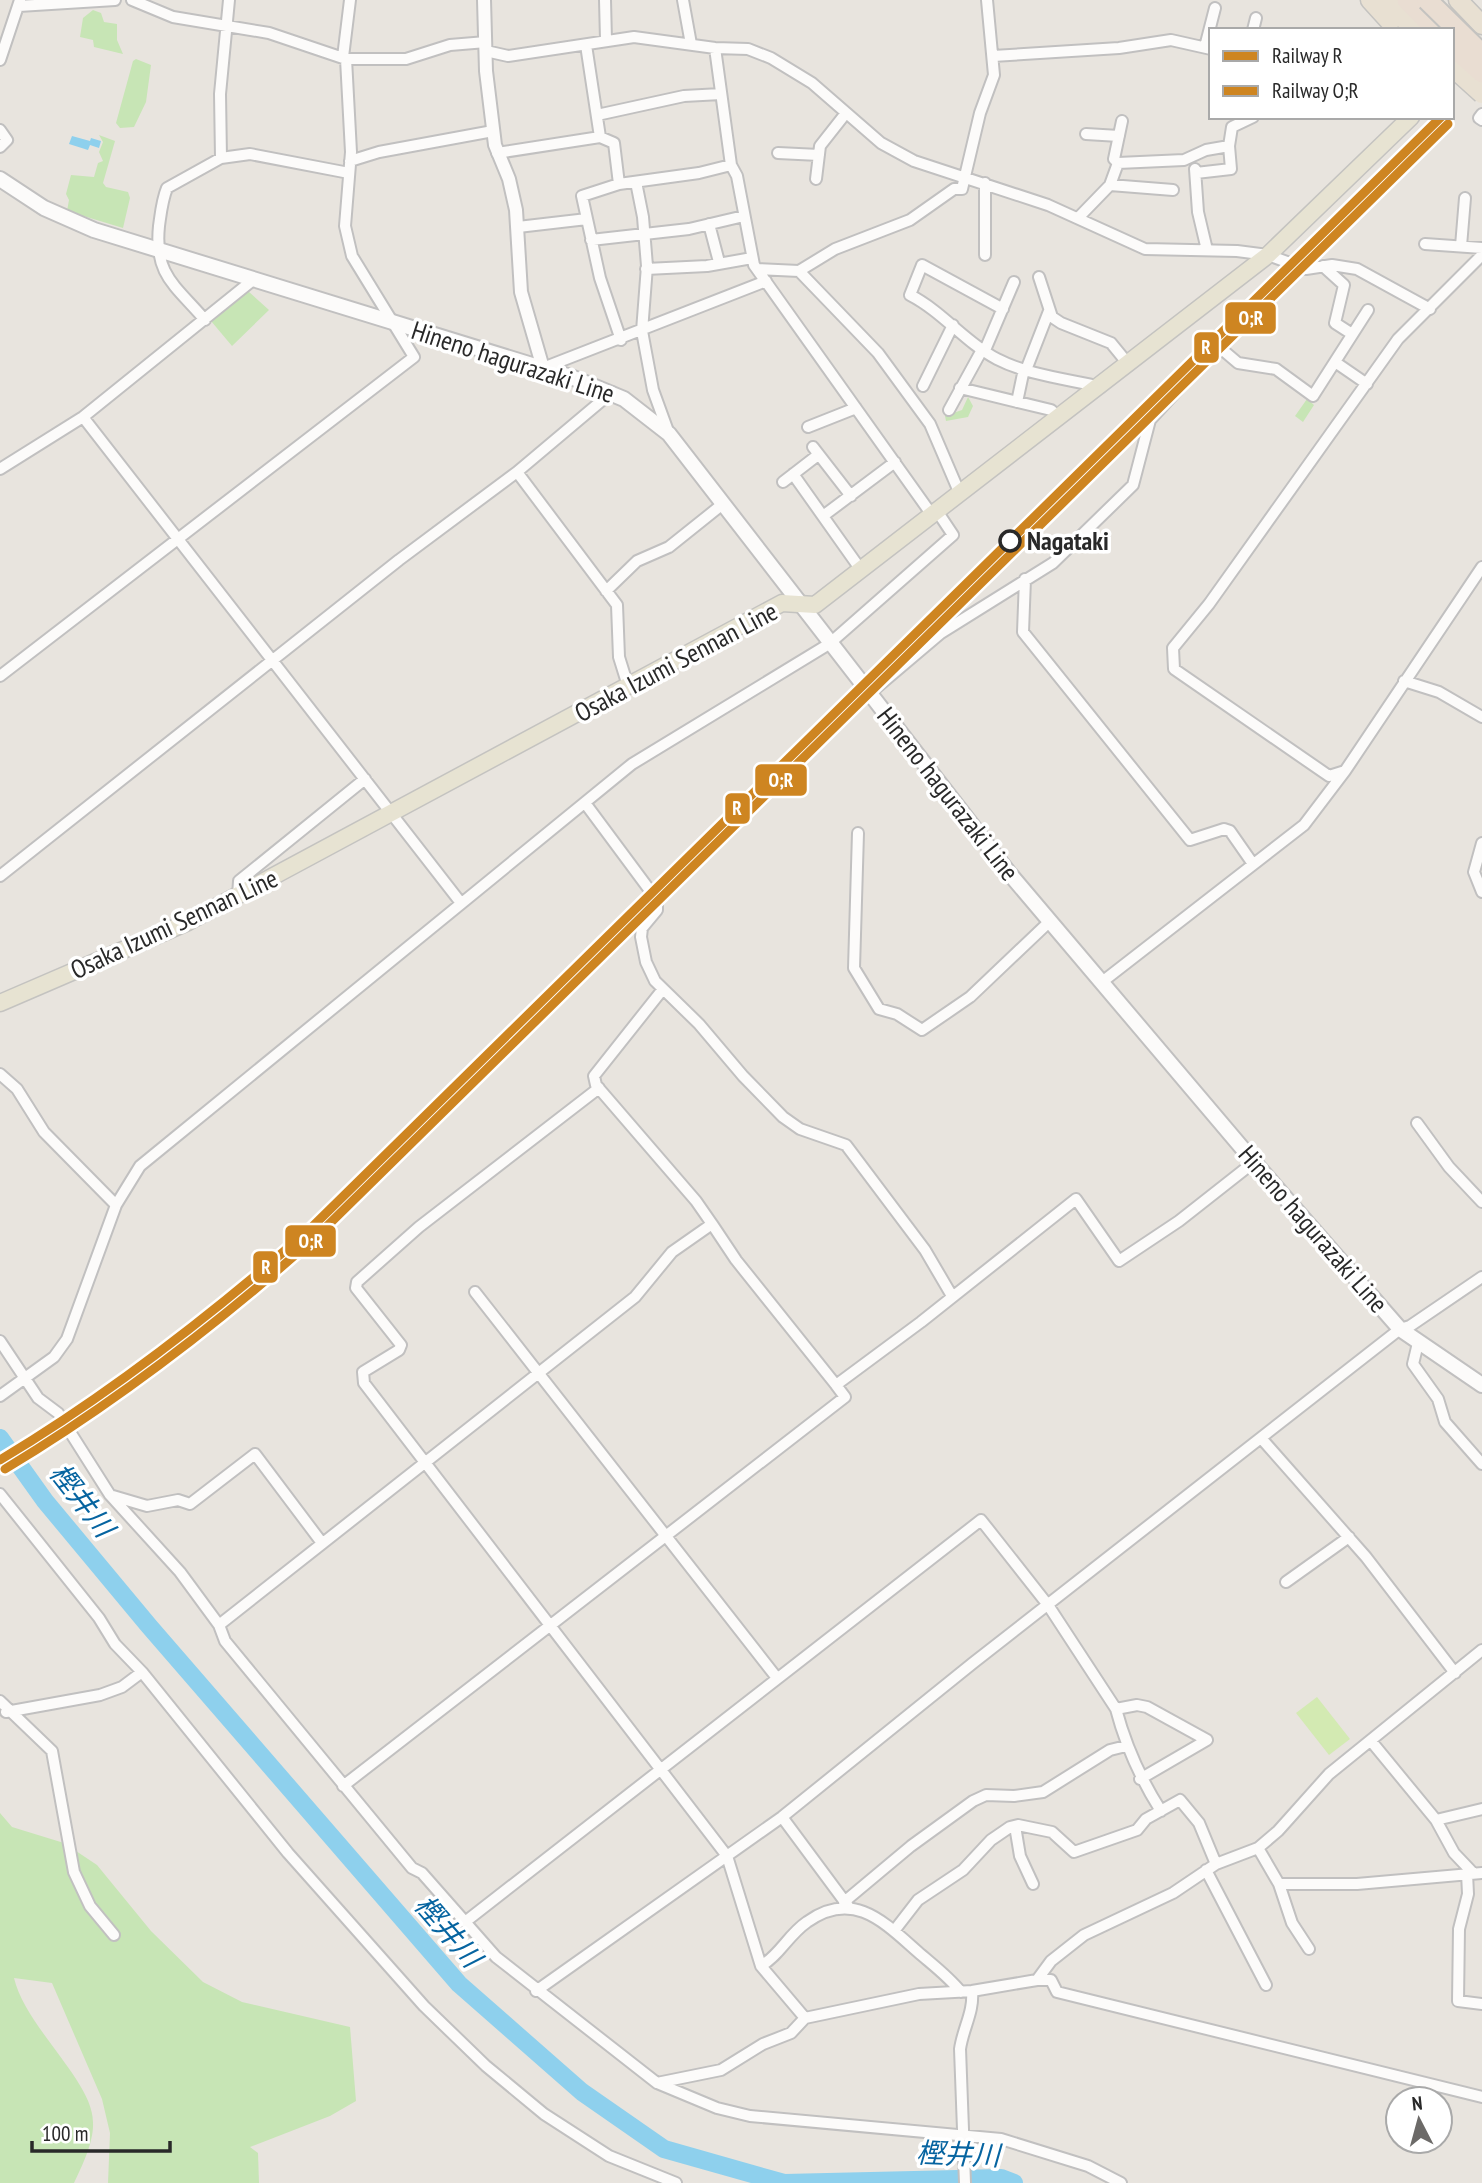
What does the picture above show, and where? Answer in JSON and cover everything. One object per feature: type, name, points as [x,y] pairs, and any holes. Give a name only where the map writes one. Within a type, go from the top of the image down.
[{"type":"highway","points":[[1370,0],[1396,28]]},
{"type":"highway","points":[[1385,0],[1412,28]]},
{"type":"highway","points":[[1407,0],[1434,28]]},
{"type":"highway","points":[[1427,0],[1482,51]]},
{"type":"highway","points":[[1458,0],[1482,25]]},
{"type":"highway","points":[[1474,0],[1482,8]]},
{"type":"highway","points":[[1454,48],[1482,73]]},
{"type":"highway","points":[[1454,69],[1482,94]]},
{"type":"main road","points":[[1454,76],[1482,51]]},
{"type":"main road","name":"Osaka Izumi Sennan Line","points":[[0,1003],[155,938],[238,897],[782,603],[815,606],[1268,255],[1409,119]]},
{"type":"main road","name":"Hineno hagurazaki Line","points":[[0,179],[56,214],[157,250],[543,368],[612,392],[669,434],[830,645],[1050,921],[1254,1162],[1400,1329],[1482,1385]]},
{"type":"street","points":[[0,15],[17,6],[115,0]]},
{"type":"street","points":[[132,0],[173,17],[269,33],[345,58],[406,59],[450,45],[486,47],[508,56],[634,37],[715,48],[748,49],[771,58],[812,83],[881,144],[914,161],[985,183],[1078,218],[1145,249],[1268,255],[1300,267],[1357,269],[1430,309]]},
{"type":"street","points":[[221,159],[220,94],[229,0]]},
{"type":"street","points":[[0,676],[179,541],[414,357],[352,256],[345,226],[350,161],[345,58],[349,0]]},
{"type":"street","points":[[484,0],[493,131],[497,153],[509,179],[518,227],[521,292],[543,368],[621,340],[766,281]]},
{"type":"street","points":[[605,0],[606,40]]},
{"type":"street","points":[[683,0],[691,44]]},
{"type":"street","points":[[799,271],[835,249],[910,220],[954,189],[962,189],[980,113],[994,75],[987,0]]},
{"type":"street","points":[[0,60],[17,6]]},
{"type":"street","points":[[1212,28],[1215,8]]},
{"type":"street","points":[[1254,28],[1256,18]]},
{"type":"street","points":[[993,56],[1119,48],[1171,40],[1208,48]]},
{"type":"street","points":[[586,45],[600,137]]},
{"type":"street","points":[[0,1396],[25,1381],[54,1357],[67,1339],[116,1205],[140,1166],[632,764],[830,645],[953,535],[895,462],[755,264],[737,176],[731,165],[715,48]]},
{"type":"street","points":[[597,115],[684,96],[721,94]]},
{"type":"street","points":[[816,178],[820,146],[846,113]]},
{"type":"street","points":[[1482,114],[1479,118],[1482,120]]},
{"type":"street","points":[[1196,173],[1230,169],[1228,146],[1232,127],[1249,119]]},
{"type":"street","points":[[1118,163],[1114,159],[1122,121]]},
{"type":"street","points":[[0,130],[7,140],[0,147]]},
{"type":"street","points":[[350,161],[379,152],[493,131]]},
{"type":"street","points":[[1086,134],[1119,136]]},
{"type":"street","points":[[497,153],[600,137],[614,143],[619,184]]},
{"type":"street","points":[[1118,163],[1184,160],[1228,146]]},
{"type":"street","points":[[778,153],[819,155]]},
{"type":"street","points":[[205,320],[163,272],[157,250],[162,203],[167,188],[221,159],[250,154],[349,173]]},
{"type":"street","points":[[1195,155],[1198,212],[1207,250]]},
{"type":"street","points":[[1078,218],[1110,185],[1118,163]]},
{"type":"street","points":[[621,340],[591,240],[582,197],[619,184],[731,165]]},
{"type":"street","points":[[636,182],[645,234],[642,331],[653,390],[669,434]]},
{"type":"street","points":[[985,183],[985,255]]},
{"type":"street","points":[[1110,185],[1173,190]]},
{"type":"street","points":[[1461,246],[1465,198]]},
{"type":"street","points":[[591,240],[709,224],[744,216]]},
{"type":"street","points":[[518,227],[587,219]]},
{"type":"street","points":[[709,224],[719,262]]},
{"type":"street","points":[[1425,244],[1482,248]]},
{"type":"street","points":[[1345,771],[1329,776],[1174,669],[1173,648],[1209,604],[1398,339],[1482,255]]},
{"type":"street","points":[[646,269],[707,266],[719,262],[799,271],[878,353],[930,424],[960,494]]},
{"type":"street","points":[[1003,309],[922,265],[910,295],[934,308],[996,358],[1025,369],[1101,387]]},
{"type":"street","points":[[1323,266],[1344,285],[1335,323],[1352,334]]},
{"type":"street","points":[[869,694],[941,633],[1053,563],[1133,485],[1150,420],[1218,346],[1300,267]]},
{"type":"street","points":[[1039,277],[1049,311],[1060,323],[1111,343],[1129,365]]},
{"type":"street","points":[[0,469],[83,417],[253,280]]},
{"type":"street","points":[[949,410],[984,349],[1014,282]]},
{"type":"street","points":[[1218,346],[1238,363],[1276,369],[1313,396],[1368,310]]},
{"type":"street","points":[[1017,402],[1025,369],[1049,311]]},
{"type":"street","points":[[923,386],[953,325]]},
{"type":"street","points":[[1335,362],[1367,384]]},
{"type":"street","points":[[960,388],[1051,410],[1060,418]]},
{"type":"street","points":[[0,876],[399,559],[517,472],[612,392]]},
{"type":"street","points":[[808,427],[856,408]]},
{"type":"street","points":[[83,417],[461,903]]},
{"type":"street","points":[[783,482],[815,451],[850,496]]},
{"type":"street","points":[[823,516],[895,462]]},
{"type":"street","points":[[517,472],[617,605],[619,656],[628,686]]},
{"type":"street","points":[[793,474],[861,570]]},
{"type":"street","points":[[607,591],[637,561],[669,547],[724,503]]},
{"type":"street","points":[[1102,982],[1312,817],[1482,567]]},
{"type":"street","points":[[1025,579],[1023,632],[1190,840],[1196,841],[1224,829],[1230,831],[1253,864]]},
{"type":"street","points":[[1404,681],[1438,692],[1482,717]]},
{"type":"street","points":[[238,897],[239,881],[365,779]]},
{"type":"street","points":[[585,803],[657,900],[657,909],[642,928],[641,937],[646,962],[655,981],[783,1117],[800,1129],[846,1145],[925,1250],[952,1296]]},
{"type":"street","points":[[858,833],[854,968],[879,1009],[897,1014],[922,1030],[970,997],[1050,921]]},
{"type":"street","points":[[1482,843],[1474,872],[1482,892]]},
{"type":"street","points":[[343,1786],[845,1397],[736,1259],[696,1201],[599,1088],[594,1076],[663,989]]},
{"type":"street","points":[[0,1074],[17,1089],[44,1132],[116,1205]]},
{"type":"street","points":[[599,1088],[419,1227],[357,1282],[356,1288],[401,1345],[399,1350],[363,1372],[364,1383],[727,1856],[761,1966],[805,2018]]},
{"type":"street","points":[[1417,1123],[1449,1167],[1482,1202]]},
{"type":"street","points":[[836,1385],[1076,1199],[1119,1261],[1179,1221],[1254,1162]]},
{"type":"street","points":[[219,1626],[424,1461],[635,1297],[672,1252],[712,1224]]},
{"type":"street","points":[[536,1991],[782,1817],[1400,1329],[1410,1326],[1482,1277]]},
{"type":"street","points":[[475,1292],[777,1678]]},
{"type":"street","points":[[0,1341],[38,1398],[58,1413],[110,1495],[180,1572],[219,1626],[225,1641],[412,1868],[422,1873],[496,1957],[536,1991],[657,2083],[717,2108],[750,2116],[796,2123],[965,2133],[1002,2138],[1088,2166],[1121,2183]]},
{"type":"street","points":[[1418,1343],[1413,1364],[1438,1399],[1445,1422],[1482,1464]]},
{"type":"street","points":[[1261,1438],[1349,1537],[1455,1673]]},
{"type":"street","points":[[110,1495],[147,1506],[178,1500],[190,1504],[255,1454],[322,1543]]},
{"type":"street","points":[[0,1494],[99,1618],[115,1644],[142,1672],[288,1853],[424,2006],[486,2066],[544,2115],[610,2156],[676,2183]]},
{"type":"street","points":[[465,1922],[981,1520],[1048,1605],[1116,1709],[1126,1746],[1140,1779],[1161,1811]]},
{"type":"street","points":[[1286,1581],[1349,1537]]},
{"type":"street","points":[[1037,1980],[1051,1961],[1084,1935],[1172,1893],[1211,1867],[1258,1848],[1279,1832],[1329,1774],[1482,1650]]},
{"type":"street","points":[[5,1712],[100,1696],[122,1687],[142,1672]]},
{"type":"street","points":[[0,1701],[5,1712],[52,1751],[74,1872],[90,1906],[114,1934]]},
{"type":"street","points":[[1116,1709],[1137,1705],[1147,1707],[1207,1740],[1182,1757],[1140,1779]]},
{"type":"street","points":[[1371,1741],[1436,1820],[1454,1853],[1474,1873]]},
{"type":"street","points":[[761,1966],[774,1959],[791,1935],[809,1921],[847,1905],[911,1846],[972,1801],[986,1795],[1014,1796],[1042,1792],[1110,1750],[1126,1746]]},
{"type":"street","points":[[894,1931],[926,1893],[963,1870],[1000,1833],[1015,1826],[1052,1832],[1074,1852],[1137,1830],[1146,1819],[1180,1800],[1199,1823],[1211,1867],[1266,1985]]},
{"type":"street","points":[[1436,1820],[1482,1809]]},
{"type":"street","points":[[782,1817],[847,1905],[869,1912],[967,1992],[974,2007],[962,2031],[960,2049],[965,2183]]},
{"type":"street","points":[[1015,1826],[1020,1856],[1033,1884]]},
{"type":"street","points":[[1258,1848],[1279,1884],[1288,1914],[1309,1949]]},
{"type":"street","points":[[1279,1884],[1357,1884],[1474,1873]]},
{"type":"street","points":[[1474,1873],[1459,1929],[1458,2001],[1482,2004]]},
{"type":"street","points":[[657,2083],[722,2070],[763,2044],[791,2033],[805,2018],[919,1994],[967,1992],[1051,1980],[1057,1992],[1482,2097]]},
{"type":"green space","points":[[93,10],[101,13],[104,22],[117,24],[117,40],[123,54],[94,47],[93,40],[80,37],[83,18]]},
{"type":"green space","points":[[136,59],[151,65],[146,102],[134,127],[120,128],[116,123],[133,61]]},
{"type":"green space","points":[[99,135],[115,141],[103,183],[106,187],[128,192],[130,198],[123,228],[67,211],[69,200],[66,194],[71,175],[94,177],[98,163],[103,161],[99,152],[103,142]]},
{"type":"green space","points":[[248,291],[269,310],[232,346],[211,321]]},
{"type":"green space","points":[[968,397],[973,406],[968,417],[946,421],[944,411],[950,414],[962,410]]},
{"type":"green space","points":[[1307,399],[1314,405],[1303,422],[1295,416]]},
{"type":"green space","points":[[1317,1697],[1350,1739],[1329,1755],[1296,1713]]},
{"type":"green space","points":[[0,1813],[12,1827],[64,1843],[97,1865],[151,1931],[203,1982],[242,2002],[350,2027],[356,2101],[330,2116],[250,2147],[258,2153],[259,2183],[108,2183],[110,2133],[102,2099],[52,1983],[14,1978],[31,2016],[82,2089],[90,2106],[93,2130],[87,2154],[74,2183],[0,2183]]},
{"type":"water","points":[[72,136],[101,141],[99,148],[90,145],[88,150],[69,144]]},
{"type":"waterway","name":"樫井川","points":[[0,1438],[45,1501],[149,1626],[459,1984],[582,2092],[664,2149],[784,2183],[1001,2178],[1014,2183]]},
{"type":"waterway","name":"樫井川","points":[[902,2178],[902,2183]]},
{"type":"rail line","name":"R","points":[[0,1460],[82,1408],[161,1351],[311,1228],[1439,119]]},
{"type":"rail line","name":"O;R","points":[[5,1469],[88,1416],[167,1359],[244,1299],[318,1235],[1448,124]]},
{"type":"place","name":"Nagataki","points":[[1010,541]]}]
